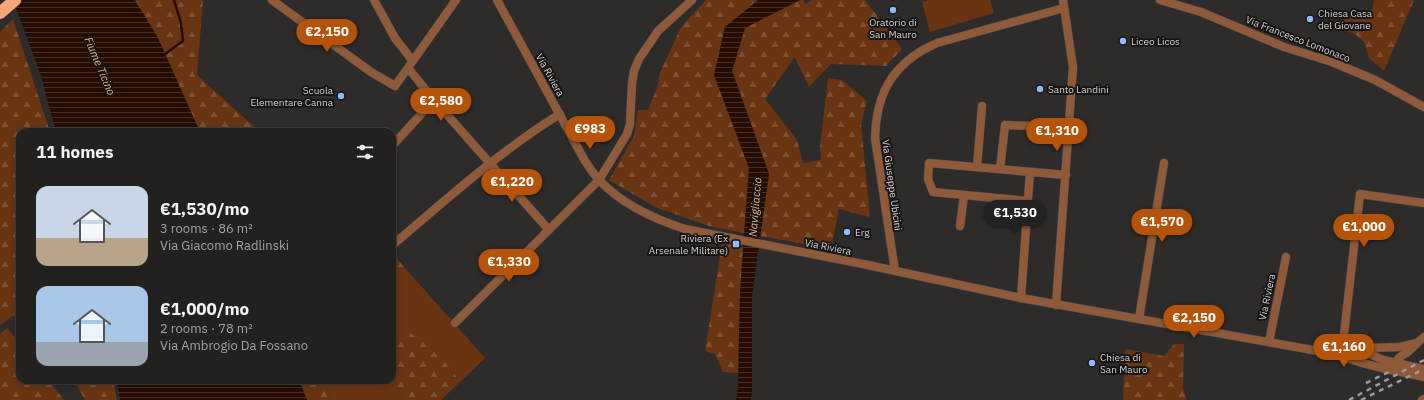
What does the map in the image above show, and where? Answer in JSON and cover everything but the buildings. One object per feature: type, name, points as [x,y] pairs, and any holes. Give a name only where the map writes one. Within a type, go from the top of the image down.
[{"type":"highway","points":[[0,13],[15,0]]},
{"type":"street","points":[[272,0],[371,72],[395,86],[456,0]]},
{"type":"street","points":[[374,0],[394,38],[434,100],[549,230]]},
{"type":"street","name":"Via Riviera","points":[[497,0],[585,161],[599,180],[634,208],[663,222],[685,229],[895,271],[1020,298],[1336,354],[1361,364],[1424,377]]},
{"type":"street","points":[[455,323],[599,180],[627,134],[630,124],[632,83],[634,71],[639,59],[658,31],[692,0]]},
{"type":"street","name":"Via Francesco Lomonaco","points":[[1160,0],[1200,12],[1284,47],[1332,62],[1375,80],[1424,107]]},
{"type":"street","points":[[1056,305],[1074,67],[1064,4]]},
{"type":"street","name":"Via Giuseppe Ubicini","points":[[895,271],[875,138],[875,120],[880,100],[893,74],[918,53],[937,43],[1064,4]]},
{"type":"street","points":[[396,142],[434,100]]},
{"type":"street","points":[[977,167],[982,106]]},
{"type":"street","points":[[396,242],[490,163],[536,129],[560,114]]},
{"type":"street","points":[[1000,170],[1005,126],[1034,126]]},
{"type":"street","points":[[1028,201],[933,192],[928,179],[929,163],[1066,175]]},
{"type":"street","points":[[1139,319],[1164,163]]},
{"type":"street","points":[[1020,298],[1030,172]]},
{"type":"street","name":"Via Riviera","points":[[1358,352],[1343,343],[1360,194],[1424,204]]},
{"type":"street","points":[[960,226],[964,196]]},
{"type":"street","name":"Via Riviera","points":[[1269,342],[1286,256]]},
{"type":"street","points":[[1399,360],[1424,337]]},
{"type":"street","name":"Via Riviera","points":[[1358,352],[1366,348],[1400,347],[1416,343]]},
{"type":"street","points":[[1358,352],[1357,358],[1361,364]]},
{"type":"street","name":"Via Riviera","points":[[1336,354],[1358,352],[1370,354],[1382,360]]},
{"type":"street","name":"Via Riviera","points":[[1361,364],[1382,360],[1399,360],[1424,369]]},
{"type":"green space","points":[[135,0],[203,0],[197,75],[256,128],[198,128],[158,38]]},
{"type":"green space","points":[[706,0],[758,0],[725,27],[714,75],[749,168],[744,233],[709,226],[655,207],[609,180],[634,136],[638,110],[648,110],[658,85],[659,75],[681,27]]},
{"type":"green space","points":[[800,0],[803,0],[806,4],[812,0],[865,0],[902,49],[886,66],[831,64],[809,87],[795,57],[765,99],[797,140],[803,163],[821,160],[820,146],[828,78],[842,80],[867,101],[861,124],[870,217],[839,209],[831,249],[760,236],[769,174],[732,71],[745,28]]},
{"type":"green space","points":[[930,0],[990,0],[994,13],[930,32],[922,2]]},
{"type":"green space","points":[[1374,0],[1414,0],[1384,71],[1369,58],[1364,42],[1355,34],[1344,30],[1343,23],[1346,14],[1354,10],[1366,12],[1373,8]]},
{"type":"green space","points":[[13,19],[49,128],[16,128],[16,314],[0,325],[0,32]]},
{"type":"green space","points":[[722,243],[743,247],[738,373],[723,372],[715,354],[705,351]]},
{"type":"green space","points":[[396,258],[405,268],[396,272]]},
{"type":"green space","points":[[405,268],[485,358],[460,382],[432,349],[396,328],[396,272]]},
{"type":"green space","points":[[7,328],[16,339],[16,384],[51,384],[64,400],[0,400],[0,334]]},
{"type":"green space","points":[[396,328],[410,333],[430,348],[448,366],[460,382],[441,400],[404,400],[396,384]]},
{"type":"green space","points":[[1174,344],[1184,344],[1183,389],[1187,400],[1123,400],[1125,349],[1164,356]]},
{"type":"green space","points":[[76,384],[114,384],[117,400],[85,400]]},
{"type":"green space","points":[[301,384],[325,384],[332,400],[307,400]]},
{"type":"green space","points":[[325,384],[396,384],[404,400],[332,400]]},
{"type":"water","name":"Fiume Ticino","points":[[13,0],[135,0],[158,38],[198,128],[55,128],[41,76]]},
{"type":"water","name":"Navigliaccio","points":[[758,0],[800,0],[745,28],[732,71],[769,174],[752,297],[751,400],[736,400],[738,386],[740,294],[749,168],[714,75],[725,27]]},
{"type":"water","points":[[118,384],[301,384],[307,400],[120,400]]},
{"type":"waterway","points":[[165,54],[183,41],[181,23],[174,0]]},
{"type":"railway","points":[[1349,400],[1424,360]]},
{"type":"railway","points":[[1361,400],[1424,369]]},
{"type":"railway","points":[[1366,383],[1393,370]]},
{"type":"place","name":"Oratorio di San Mauro","points":[[893,10]]},
{"type":"place","name":"Chiesa Casa del Giovane","points":[[1310,19]]},
{"type":"place","name":"Liceo Licos","points":[[1123,41]]},
{"type":"place","name":"Santo Landini","points":[[1040,89]]},
{"type":"place","name":"Scuola Elementare Canna","points":[[341,96]]},
{"type":"place","name":"Erg","points":[[847,232]]},
{"type":"place","name":"Riviera (Ex Arsenale Militare)","points":[[736,244]]},
{"type":"place","name":"Chiesa di San Mauro","points":[[1092,363]]}]
